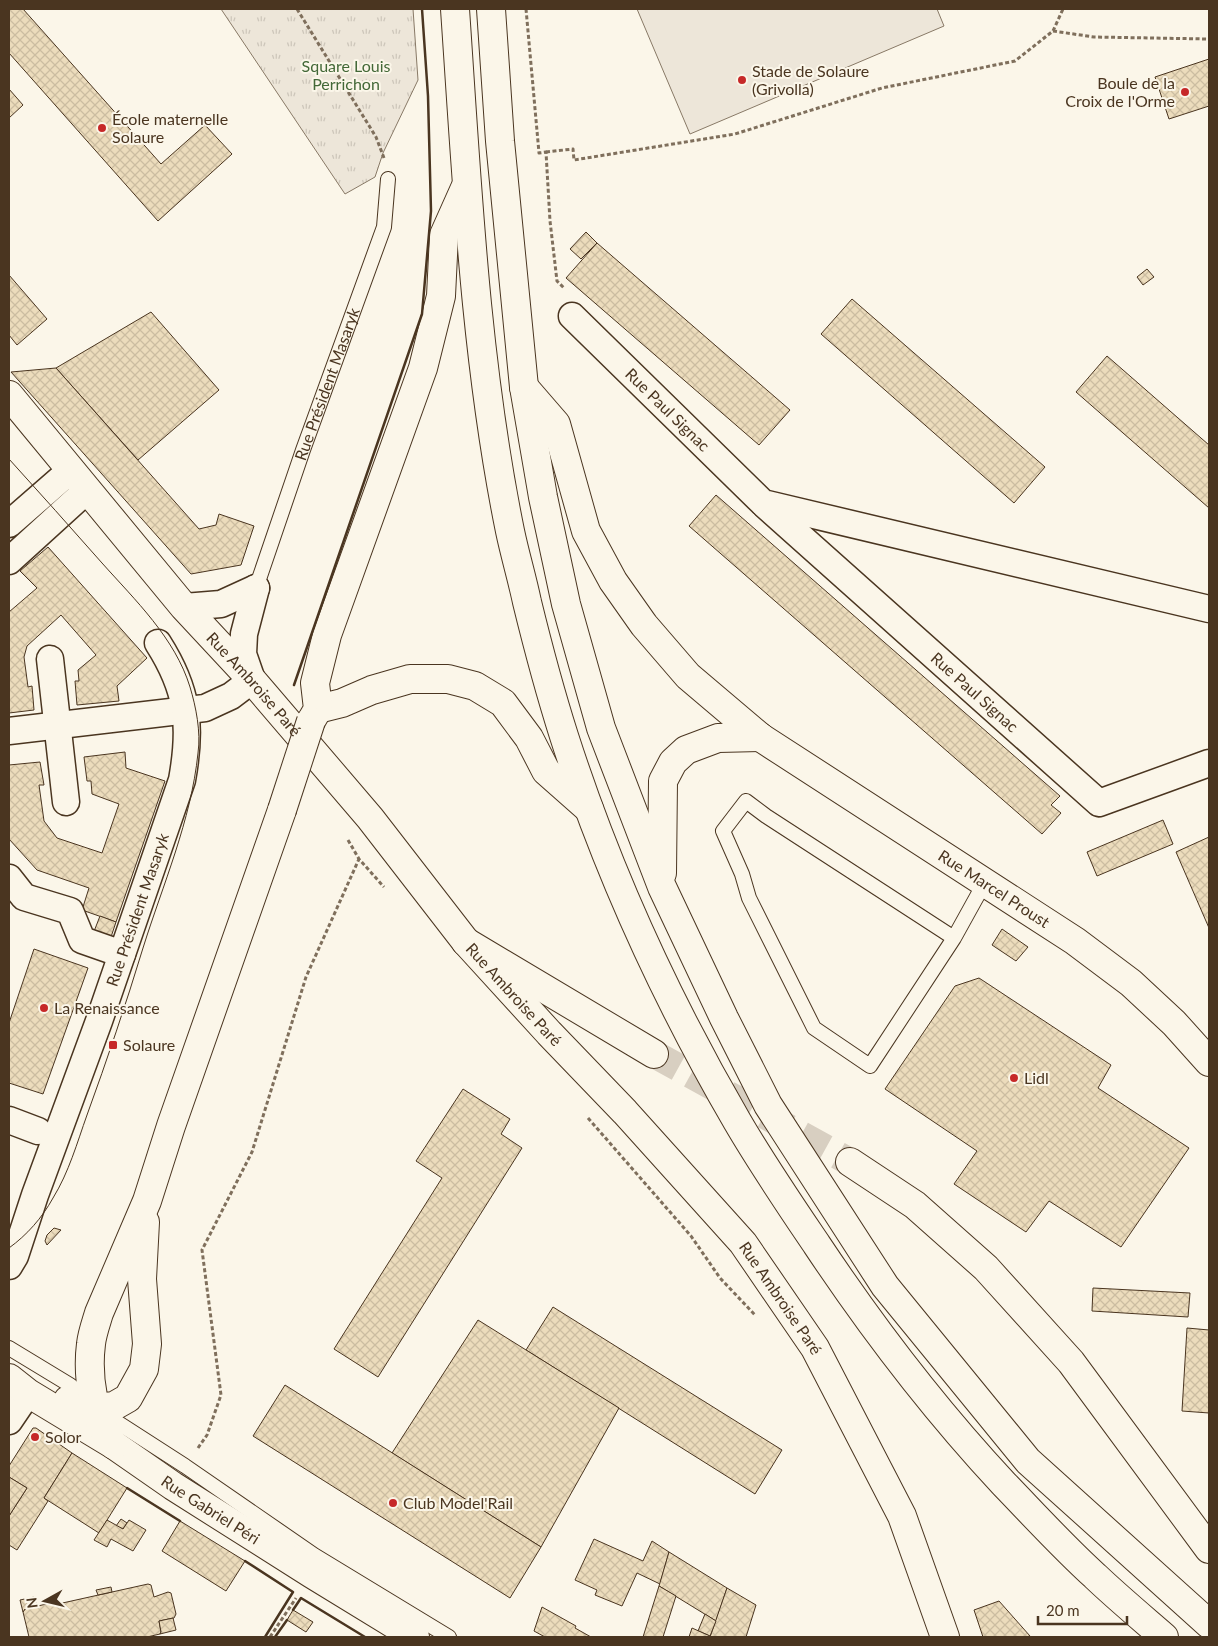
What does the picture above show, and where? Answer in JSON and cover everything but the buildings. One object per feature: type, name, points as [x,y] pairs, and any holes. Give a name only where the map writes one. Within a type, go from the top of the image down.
[{"type":"main road","points":[[455,9],[480,339],[491,424],[511,534],[538,646],[561,726],[611,866],[655,966],[698,1051],[739,1124],[793,1210],[855,1302],[915,1381],[1002,1482],[1092,1574],[1164,1637]]},
{"type":"main road","points":[[491,9],[500,141],[524,387],[543,498],[566,604],[601,728],[662,887],[724,1018],[768,1105],[885,1286],[1028,1461],[1209,1624]]},
{"type":"main road","points":[[114,1445],[102,1430],[93,1397],[91,1345],[98,1313],[146,1200],[314,715],[315,683],[327,635],[422,368],[441,296],[444,235],[467,184]]},
{"type":"main road","name":"Rue Marcel Proust","points":[[524,387],[556,424],[586,531],[613,581],[644,626],[688,676],[760,737],[1075,941],[1131,983],[1174,1023],[1209,1062]]},
{"type":"main road","name":"Rue Ambroise Paré","points":[[9,395],[184,607],[252,680],[370,818],[466,942],[549,1034],[625,1112],[743,1243],[815,1348],[902,1516],[945,1637]]},
{"type":"main road","points":[[314,715],[372,690],[410,679],[448,679],[475,686],[503,703],[529,738],[546,771],[591,812]]},
{"type":"main road","points":[[662,887],[663,781],[673,762],[686,750],[718,738],[760,737]]},
{"type":"main road","points":[[466,942],[654,1054]]},
{"type":"main road","points":[[850,1162],[915,1205],[986,1268],[1070,1362],[1209,1549]]},
{"type":"main road","points":[[9,1369],[44,1392],[96,1408],[114,1406],[128,1398],[144,1369],[147,1344],[142,1261],[146,1200]]},
{"type":"main road","name":"Rue Gabriel Péri","points":[[18,1385],[114,1445],[173,1486],[415,1637]]},
{"type":"main road","points":[[1206,1637],[1209,1632]]},
{"type":"street","name":"Rue Paul Signac","points":[[572,316],[763,503],[1099,803],[1209,763]]},
{"type":"street","points":[[9,524],[79,480]]},
{"type":"street","points":[[9,561],[79,480]]},
{"type":"street","points":[[763,503],[1209,609]]},
{"type":"street","points":[[184,607],[221,604],[256,588]]},
{"type":"street","name":"Rue Président Masaryk","points":[[252,680],[243,654],[244,634],[256,588]]},
{"type":"street","name":"Rue Président Masaryk","points":[[9,1266],[15,1256],[35,1194],[122,954],[182,780],[188,742],[186,710],[176,676],[158,643]]},
{"type":"street","points":[[50,660],[66,802]]},
{"type":"street","points":[[9,731],[205,708],[231,696],[252,680]]},
{"type":"street","points":[[9,878],[24,897],[70,911],[82,940],[122,954]]},
{"type":"street","points":[[9,1120],[38,1131]]},
{"type":"street","points":[[9,1421],[18,1385]]},
{"type":"lane","name":"Rue Président Masaryk","points":[[256,588],[303,450],[384,227],[388,178]]},
{"type":"lane","points":[[954,938],[766,816],[746,801],[723,831],[742,874],[749,898],[814,1028],[870,1066],[954,938],[985,882]]},
{"type":"lane","points":[[9,1348],[70,1385],[96,1408],[185,1466],[314,1555],[449,1637]]},
{"type":"path","points":[[297,9],[346,86],[376,137],[383,153]]},
{"type":"path","points":[[526,9],[539,152],[573,150],[574,160],[735,134],[882,88],[1015,61],[1053,31],[1063,9]]},
{"type":"path","points":[[1053,31],[1094,36],[1209,39]]},
{"type":"path","points":[[546,152],[550,221],[557,281],[567,292],[572,316]]},
{"type":"path","points":[[185,1466],[207,1435],[221,1395],[202,1250],[252,1152],[306,977],[359,859]]},
{"type":"path","points":[[270,1637],[312,1574]]},
{"type":"green space","name":"Square Louis Perrichon","points":[[221,9],[413,9],[418,80],[383,153],[375,177],[345,194]]},
{"type":"green space","name":"Stade de Solaure (Grivolla)","points":[[637,9],[937,9],[944,26],[690,134]]},
{"type":"tunnel","points":[[654,1054],[850,1162]]},
{"type":"tram line","points":[[9,459],[153,620],[175,652],[190,687],[196,711],[199,737],[194,778],[183,828],[116,1032],[72,1157],[59,1188],[44,1212],[28,1232],[9,1248]]},
{"type":"wall","points":[[294,685],[422,314],[431,211],[428,96],[422,9]]},
{"type":"wall","points":[[127,1488],[180,1521]]},
{"type":"wall","points":[[245,1561],[293,1592],[265,1637]]},
{"type":"wall","points":[[293,1610],[301,1598],[365,1637]]},
{"type":"wall","points":[[275,1637],[287,1620]]},
{"type":"place","name":"Stade de Solaure (Grivolla)","points":[[742,80]]},
{"type":"place","name":"Boule de la Croix de l'Orme","points":[[1185,92]]},
{"type":"place","name":"École maternelle Solaure","points":[[102,128]]},
{"type":"place","name":"La Renaissance","points":[[44,1008]]},
{"type":"place","name":"Solaure","points":[[113,1045]]},
{"type":"place","name":"Lidl","points":[[1014,1078]]},
{"type":"place","name":"Solor","points":[[35,1437]]},
{"type":"place","name":"Club Model'Rail","points":[[393,1503]]}]
